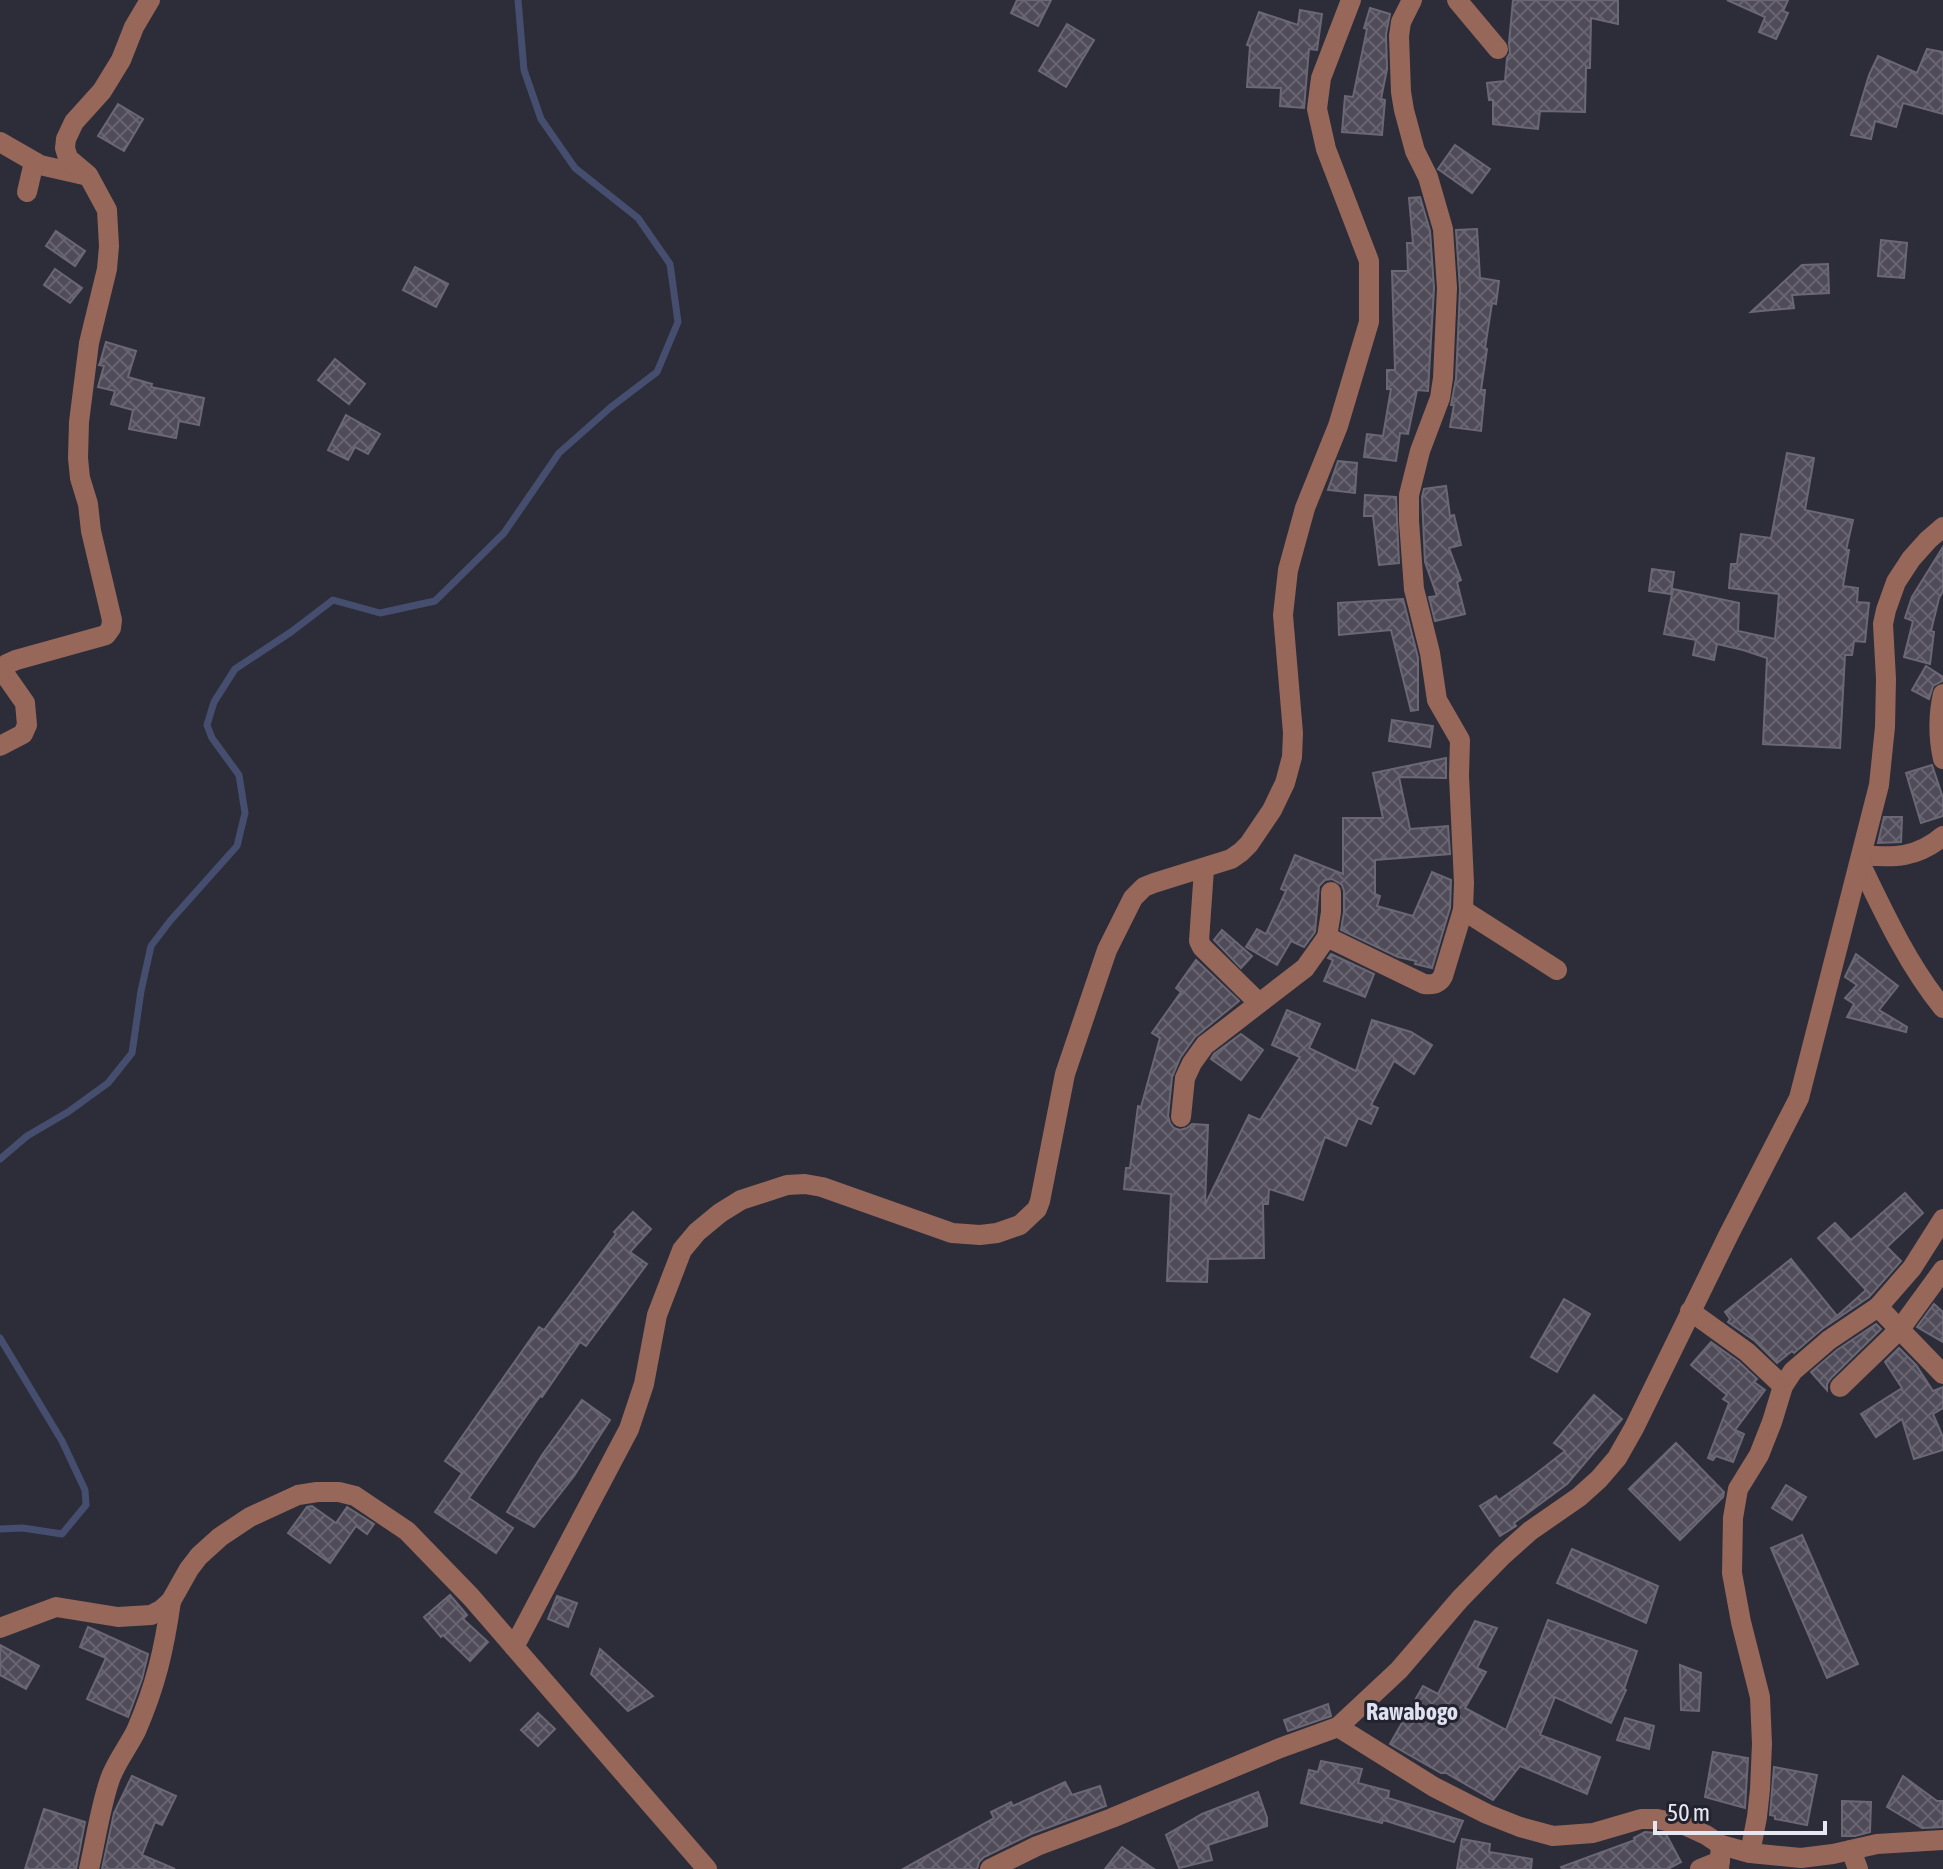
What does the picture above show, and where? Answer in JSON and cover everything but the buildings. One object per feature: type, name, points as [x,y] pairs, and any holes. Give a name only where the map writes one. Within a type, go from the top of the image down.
[{"type":"street","points":[[0,746],[23,734],[27,725],[25,703],[6,677],[4,670],[7,664],[106,635],[111,630],[78,458],[79,422],[89,343],[107,269],[107,210],[88,175],[65,152],[66,139],[74,122],[102,91],[150,0]]},
{"type":"street","points":[[514,1647],[629,1429],[644,1384],[657,1315],[682,1250],[697,1232],[741,1200],[787,1185],[822,1187],[952,1233],[997,1233],[1026,1220],[1040,1201],[1065,1074],[1107,950],[1133,898],[1144,887],[1231,859],[1241,852],[1272,810],[1285,783],[1292,757],[1293,733],[1283,615],[1288,570],[1305,508],[1338,426],[1369,322],[1369,261],[1326,149],[1317,109],[1321,78],[1351,0]]},
{"type":"street","points":[[1327,937],[1424,984],[1432,984],[1443,976],[1463,910],[1460,740],[1437,700],[1430,653],[1414,589],[1409,521],[1409,495],[1420,451],[1440,398],[1447,288],[1443,229],[1428,177],[1415,151],[1401,92],[1399,36],[1401,22],[1412,0]]},
{"type":"street","points":[[1457,0],[1498,49]]},
{"type":"street","points":[[0,142],[40,165],[88,175]]},
{"type":"street","points":[[27,192],[34,162]]},
{"type":"street","points":[[990,1869],[1037,1846],[1338,1727],[1399,1670],[1502,1556],[1530,1531],[1579,1497],[1617,1458],[1799,1098],[1879,785],[1884,741],[1886,679],[1883,624],[1886,610],[1896,582],[1911,559],[1943,527]]},
{"type":"street","points":[[1943,694],[1939,732],[1943,759]]},
{"type":"street","points":[[1861,859],[1900,857],[1923,849],[1943,837]]},
{"type":"street","points":[[1861,859],[1889,925],[1943,1008]]},
{"type":"street","points":[[1204,869],[1199,941],[1259,1003]]},
{"type":"street","points":[[1181,1117],[1185,1078],[1205,1045],[1305,968],[1327,937],[1331,892]]},
{"type":"street","points":[[1463,910],[1557,970]]},
{"type":"street","points":[[1750,1853],[1757,1817],[1762,1744],[1760,1697],[1732,1573],[1733,1518],[1738,1489],[1759,1455],[1783,1386],[1793,1371],[1829,1340],[1878,1307],[1912,1268],[1943,1219]]},
{"type":"street","points":[[1840,1387],[1900,1329],[1943,1270]]},
{"type":"street","points":[[1878,1307],[1943,1374]]},
{"type":"street","points":[[1690,1311],[1747,1352],[1783,1386]]},
{"type":"street","points":[[0,1628],[56,1607],[128,1618],[151,1615],[171,1601],[199,1556],[250,1517],[298,1495],[339,1492],[355,1496],[407,1531],[471,1597],[707,1869]]},
{"type":"street","points":[[89,1869],[110,1778],[133,1737],[152,1692],[171,1601]]},
{"type":"street","points":[[1338,1727],[1434,1787],[1487,1814],[1553,1836],[1593,1833],[1641,1819],[1657,1819],[1684,1825],[1706,1835],[1715,1861],[1750,1853],[1855,1860],[1877,1844],[1943,1840]]},
{"type":"waterway","points":[[0,1159],[27,1136],[108,1083],[132,1053],[151,946],[237,846],[245,813],[239,775],[212,738],[207,725],[214,702],[235,669],[333,600],[380,613],[435,601],[504,533],[559,453],[657,372],[678,322],[670,264],[638,218],[575,168],[541,119],[524,70],[518,0]]},
{"type":"waterway","points":[[0,1338],[62,1441],[85,1490],[86,1505],[62,1534],[23,1528],[0,1529]]},
{"type":"district","name":"Rawabogo","points":[[1412,1711]]}]
